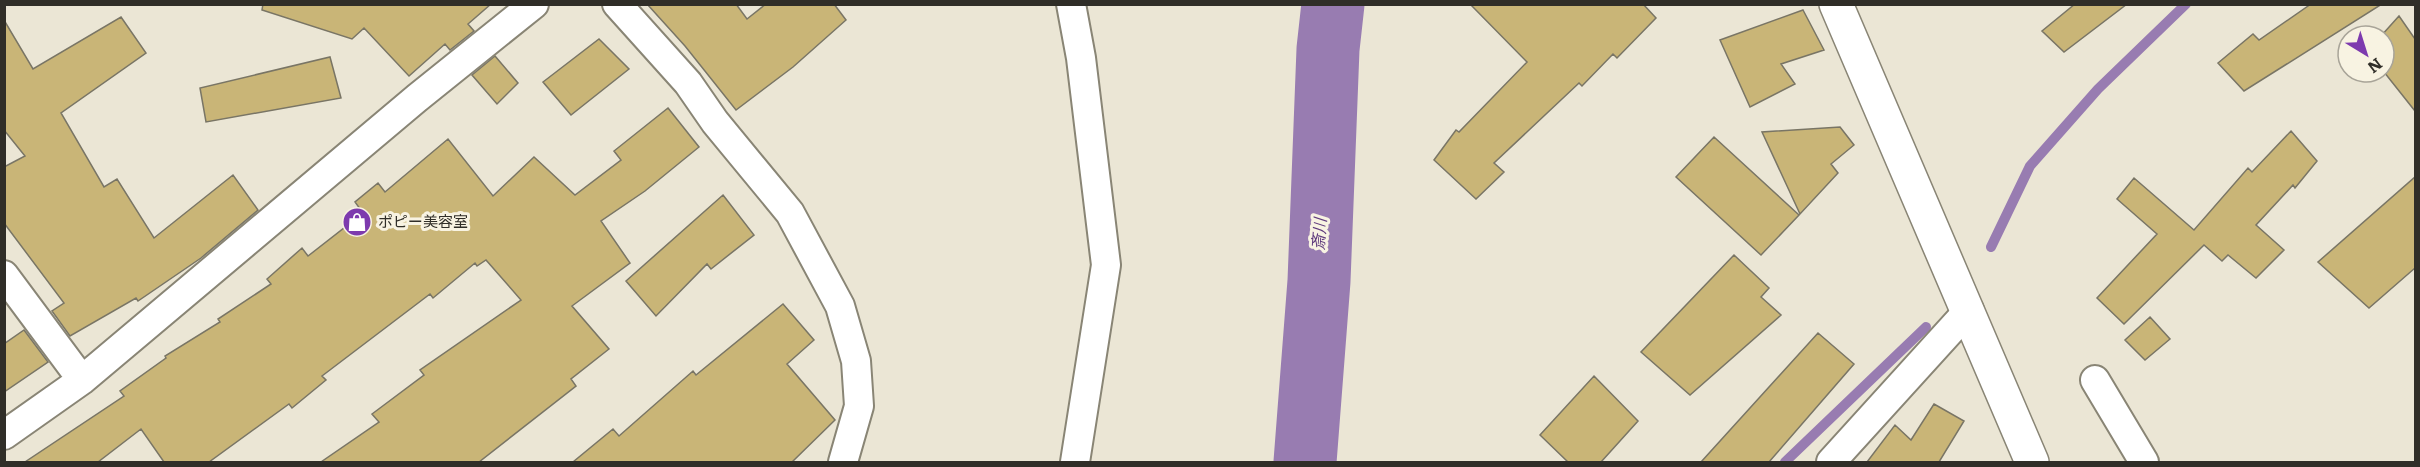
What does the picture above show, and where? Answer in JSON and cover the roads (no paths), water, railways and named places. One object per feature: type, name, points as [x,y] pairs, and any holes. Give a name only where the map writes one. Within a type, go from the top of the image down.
[{"type":"street","points":[[4,435],[82,380],[417,98],[534,4]]},
{"type":"street","points":[[617,4],[688,83],[715,122],[790,213],[840,306],[856,360],[860,406],[843,462]]},
{"type":"street","points":[[1071,4],[1081,58],[1106,265],[1075,462]]},
{"type":"street","points":[[1836,4],[1969,310],[2032,462]]},
{"type":"street","points":[[4,275],[82,380]]},
{"type":"street","points":[[1831,462],[1969,310]]},
{"type":"street","points":[[2095,380],[2144,462]]},
{"type":"waterway","name":"斎川","points":[[1305,462],[1319,281],[1328,49],[1333,4]]},
{"type":"waterway","points":[[1991,247],[2030,166],[2098,89],[2186,4]]},
{"type":"waterway","points":[[1785,462],[1926,327]]},
{"type":"place","name":"ポピー美容室","points":[[357,222]]}]
